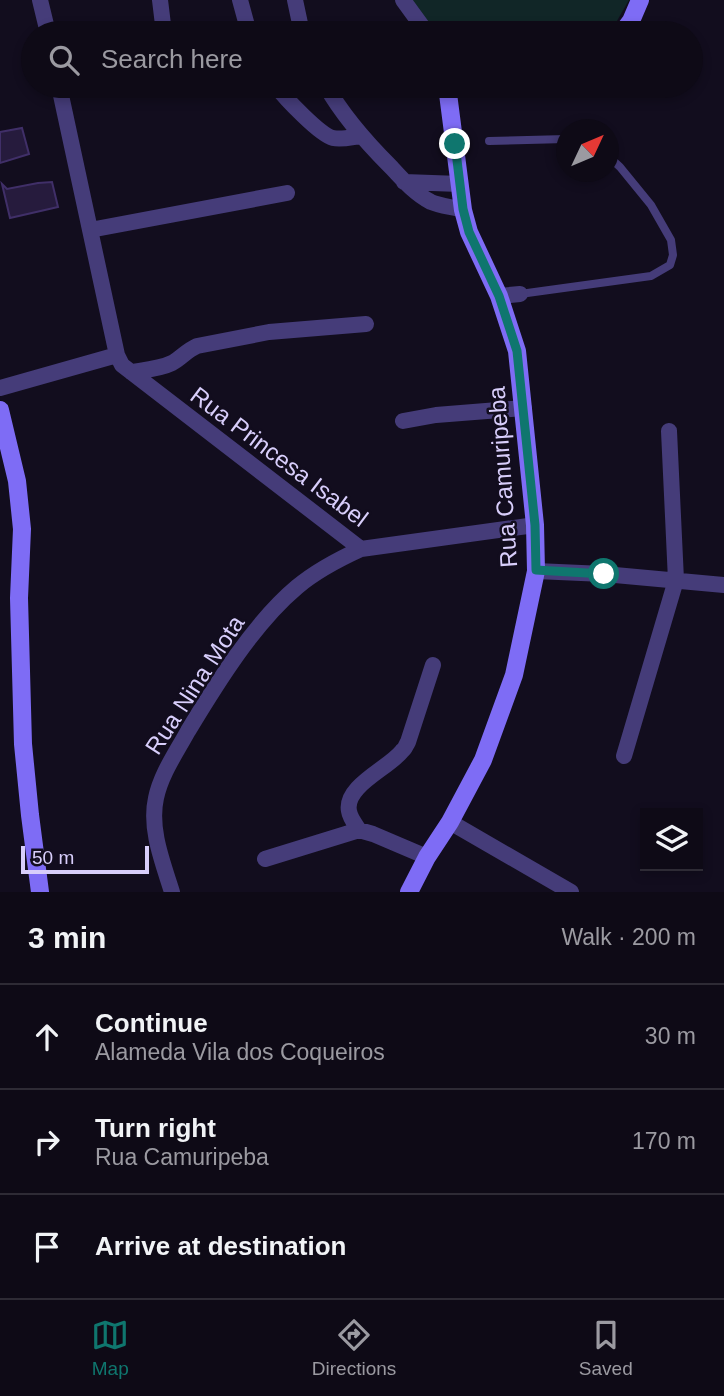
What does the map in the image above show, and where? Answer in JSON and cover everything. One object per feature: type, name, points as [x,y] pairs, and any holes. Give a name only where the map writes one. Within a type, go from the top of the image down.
[{"type":"main road","points":[[631,21],[640,0]]},
{"type":"main road","name":"Rua Camuripeba","points":[[409,892],[483,760],[514,675],[536,570],[535,525],[517,351],[499,296],[469,232],[463,209],[449,98]]},
{"type":"main road","points":[[0,410],[17,481],[22,529],[19,598],[23,744],[40,892]]},
{"type":"street","points":[[40,0],[45,21]]},
{"type":"street","points":[[160,0],[163,21]]},
{"type":"street","points":[[240,0],[246,21]]},
{"type":"street","points":[[295,0],[299,21]]},
{"type":"street","points":[[403,0],[418,21]]},
{"type":"street","name":"Rua Princesa Isabel","points":[[62,98],[117,355],[122,365],[361,549],[535,525]]},
{"type":"street","points":[[287,98],[332,138],[361,136]]},
{"type":"street","points":[[334,98],[361,136],[404,182],[432,203],[463,209]]},
{"type":"street","points":[[404,182],[460,184]]},
{"type":"street","points":[[90,230],[287,193]]},
{"type":"street","points":[[499,296],[520,294]]},
{"type":"street","name":"Rua Princesa Isabel","points":[[131,372],[175,362],[197,346],[269,332],[366,324]]},
{"type":"street","points":[[0,388],[117,355]]},
{"type":"street","points":[[403,421],[436,415],[524,408]]},
{"type":"street","points":[[624,755],[676,580],[669,431]]},
{"type":"street","name":"Rua Nina Mota","points":[[172,892],[155,826],[155,800],[164,773],[209,696],[259,626],[298,586],[333,562],[361,549]]},
{"type":"street","points":[[536,570],[724,585]]},
{"type":"street","points":[[359,830],[349,816],[350,798],[360,786],[402,752],[408,742],[433,666]]},
{"type":"street","points":[[450,822],[571,892]]},
{"type":"street","points":[[265,859],[359,830],[427,857]]},
{"type":"lane","points":[[489,141],[556,139]]},
{"type":"lane","points":[[520,294],[651,276],[670,265],[673,255],[671,240],[651,205],[619,166]]},
{"type":"green space","points":[[411,0],[629,0],[617,21],[426,21]]},
{"type":"building","points":[[22,128],[29,154],[0,163],[0,132]]},
{"type":"building","points":[[52,182],[58,207],[10,218],[2,184],[7,189]]},
{"type":"route","points":[[455,144],[463,209],[469,232],[499,296],[517,351],[535,525],[536,570],[604,574]]}]
